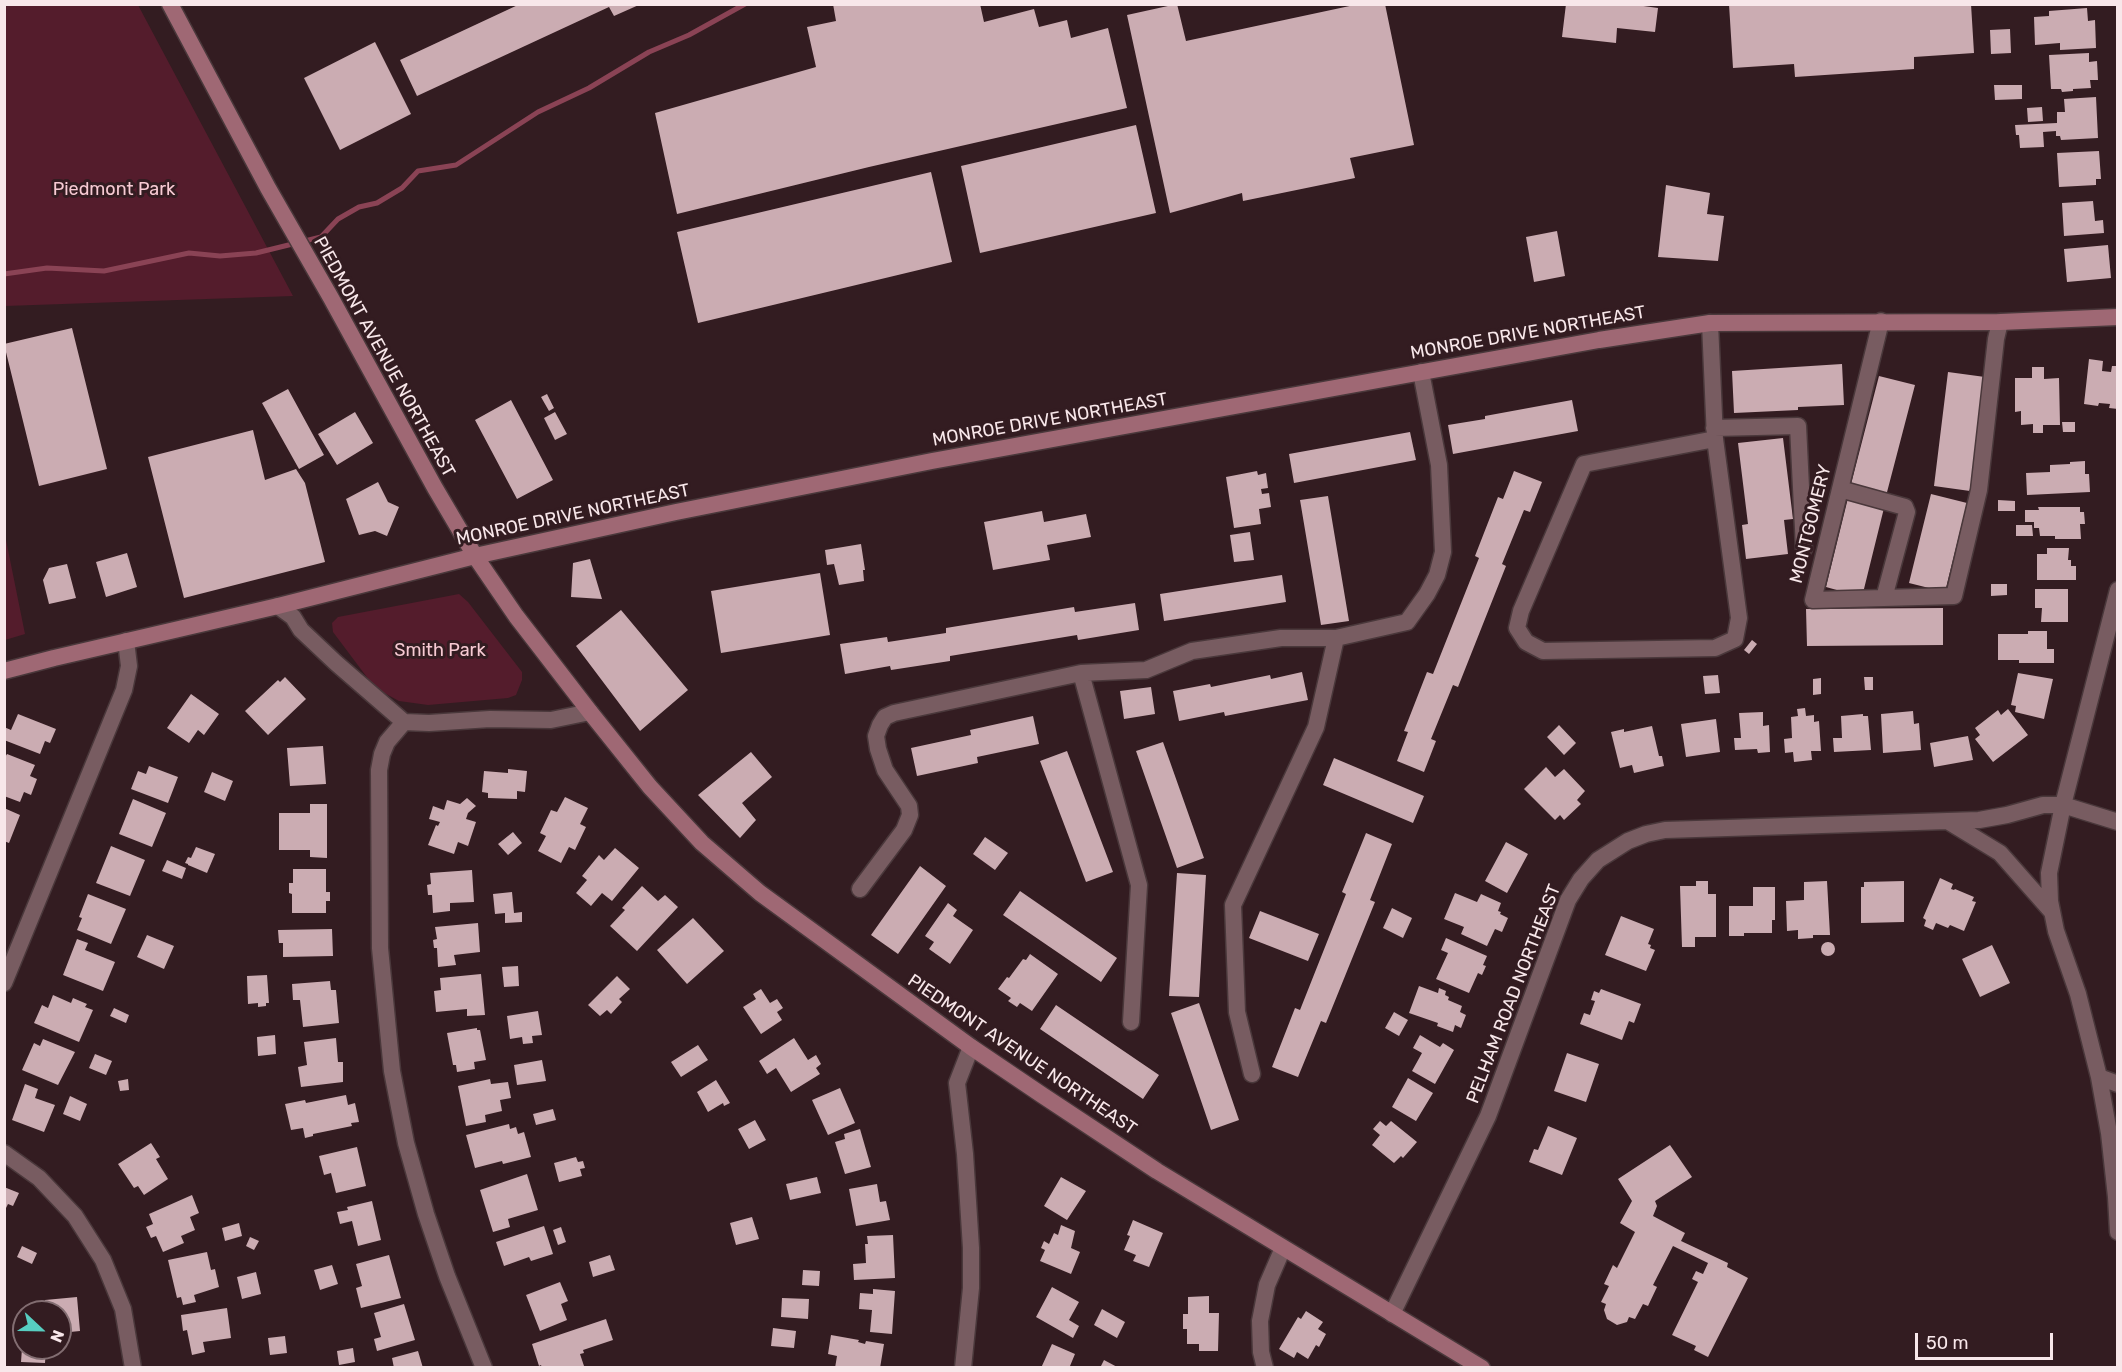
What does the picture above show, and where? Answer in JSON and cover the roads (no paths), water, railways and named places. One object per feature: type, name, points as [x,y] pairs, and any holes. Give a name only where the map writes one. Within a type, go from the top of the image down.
[{"type":"main road","name":"PIEDMONT AVENUE NORTHEAST","points":[[170,4],[268,188],[475,556],[516,616],[590,712],[650,787],[702,843],[751,886],[971,1047],[1157,1171],[1482,1368]]},
{"type":"main road","name":"MONROE DRIVE NORTHEAST","points":[[4,672],[475,556],[676,512],[864,474],[1421,372],[1710,323],[2000,322],[2118,317]]},
{"type":"street","name":"MONTGOMERY","points":[[1881,321],[1813,600],[1954,596],[1979,490],[1996,339],[2000,322]]},
{"type":"street","points":[[1710,323],[1714,433],[1739,618],[1735,639],[1715,648],[1543,651],[1526,642],[1516,628],[1521,611],[1584,464],[1714,433],[1798,426],[1804,549]]},
{"type":"street","points":[[860,889],[904,830],[909,815],[909,806],[885,770],[878,749],[876,736],[879,725],[885,717],[894,713],[1082,673],[1146,670],[1192,651],[1281,638],[1336,638],[1407,622],[1437,575],[1443,552],[1439,465],[1421,372]]},
{"type":"street","points":[[1840,489],[1905,507],[1907,512],[1884,598]]},
{"type":"street","points":[[2118,590],[2063,805],[2049,873],[2050,901],[2056,931],[2078,994],[2099,1077],[2109,1133],[2118,1232]]},
{"type":"street","points":[[278,606],[293,616],[301,630],[404,722],[429,723],[490,719],[552,720],[590,712]]},
{"type":"street","points":[[1252,1074],[1237,1012],[1233,905],[1316,727],[1336,638]]},
{"type":"street","points":[[4,983],[124,690],[129,666],[126,641]]},
{"type":"street","points":[[1082,673],[1139,885],[1131,1022]]},
{"type":"street","points":[[404,722],[387,742],[379,770],[380,948],[392,1071],[406,1143],[426,1214],[447,1276],[484,1368]]},
{"type":"street","name":"PELHAM ROAD NORTHEAST","points":[[1392,1314],[1488,1116],[1568,900],[1581,879],[1598,860],[1628,841],[1665,830],[1949,822],[2007,815],[2043,805],[2063,805]]},
{"type":"street","points":[[2063,805],[2118,822]]},
{"type":"street","points":[[1949,822],[2000,853],[2052,912]]},
{"type":"street","points":[[963,1368],[970,1300],[971,1248],[966,1164],[957,1083],[971,1047]]},
{"type":"street","points":[[2099,1077],[2118,1084]]},
{"type":"street","points":[[4,1153],[39,1178],[75,1216],[104,1260],[123,1309],[133,1368]]},
{"type":"street","points":[[1265,1368],[1261,1352],[1260,1321],[1267,1285],[1283,1248]]},
{"type":"waterway","points":[[4,274],[47,268],[104,271],[189,253],[220,256],[256,253],[321,237],[338,219],[359,207],[377,203],[402,188],[418,171],[456,165],[538,112],[589,88],[649,52],[689,35],[745,4]]},
{"type":"park label","name":"Piedmont Park","points":[[114,190]]},
{"type":"park label","name":"Smith Park","points":[[440,651]]}]
